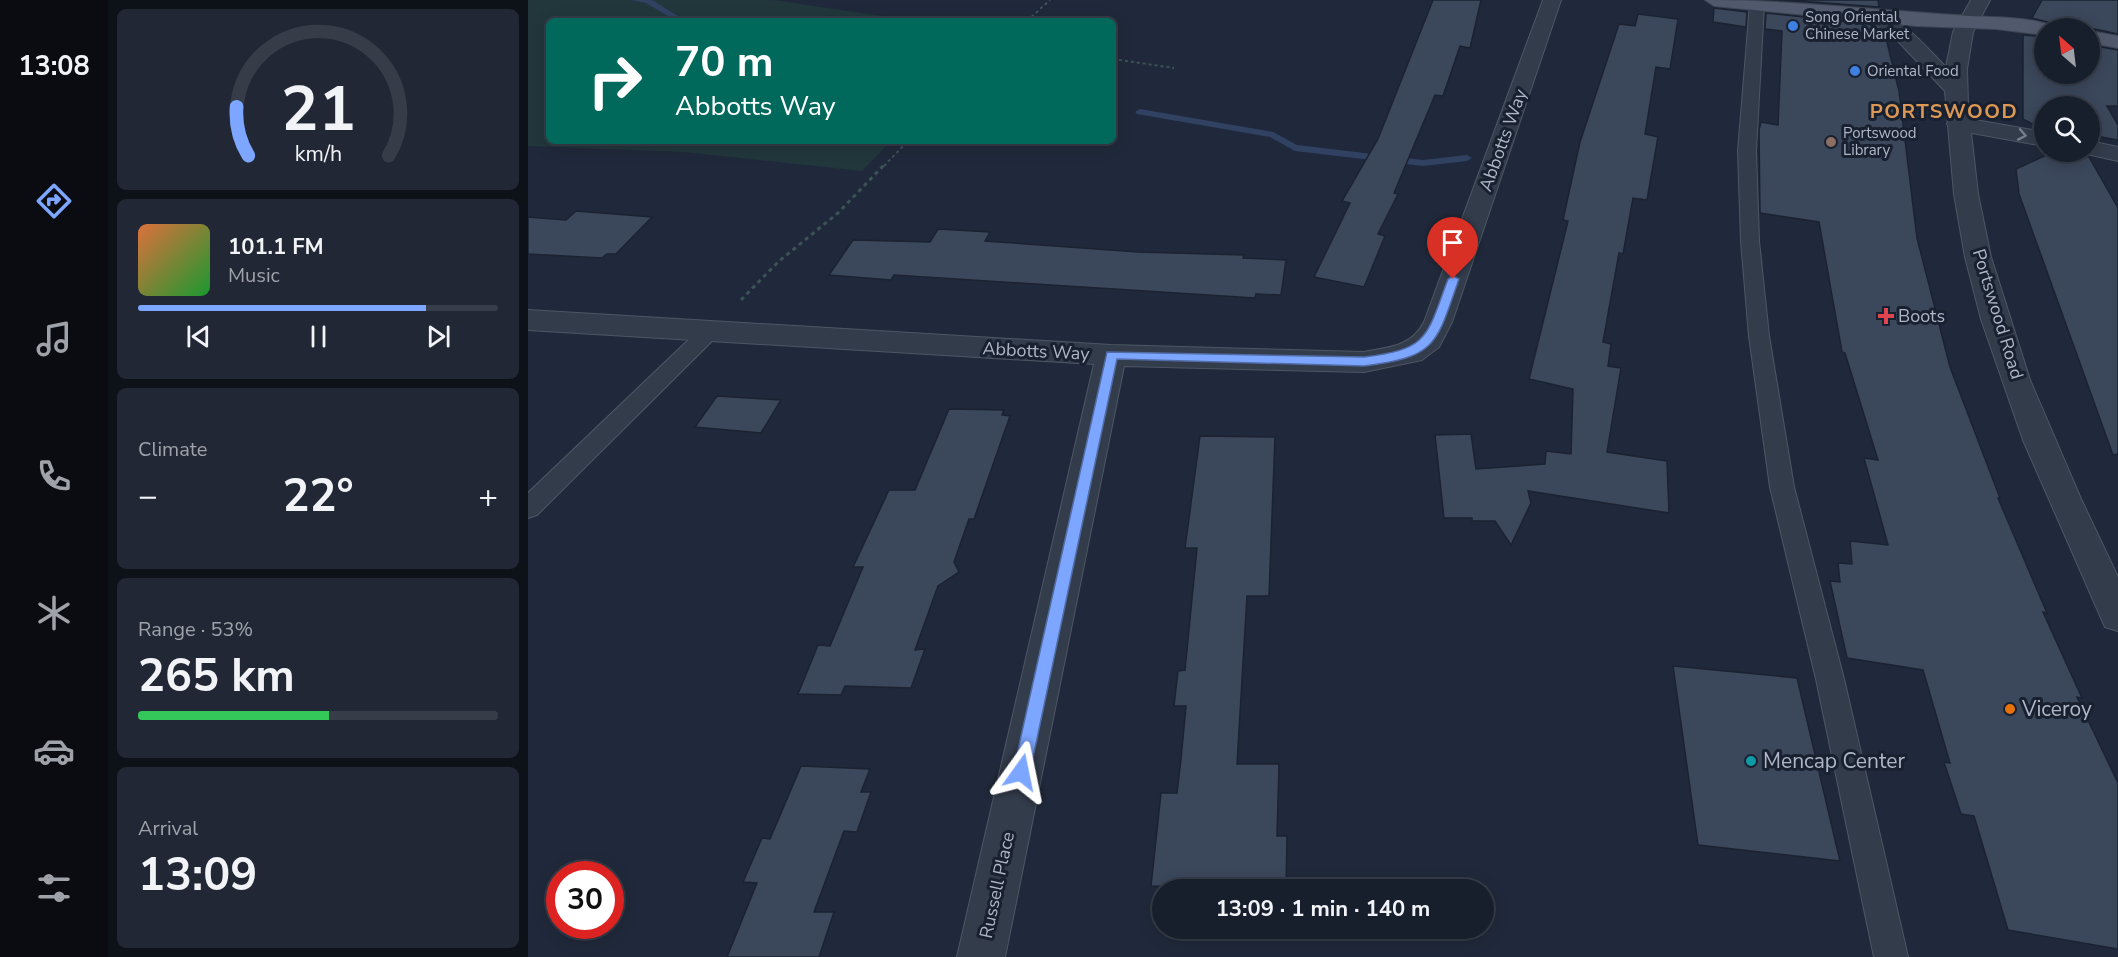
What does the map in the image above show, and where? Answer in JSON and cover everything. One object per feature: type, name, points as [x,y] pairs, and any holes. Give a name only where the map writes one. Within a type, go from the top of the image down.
[{"type":"main road","points":[[1714,0],[1872,16],[2034,28]]},
{"type":"main road","points":[[2100,38],[2118,42]]},
{"type":"street","name":"Abbotts Way","points":[[528,320],[1111,355],[1364,362],[1412,353],[1429,340],[1438,322],[1552,0]]},
{"type":"street","name":"Portswood Road","points":[[1981,0],[1967,22],[1960,45],[1956,89],[1962,187],[2002,341],[2049,464],[2115,604]]},
{"type":"street","points":[[1872,16],[1902,34],[1956,89]]},
{"type":"street","points":[[1958,124],[2034,137]]},
{"type":"street","points":[[2100,150],[2118,154]]},
{"type":"street","name":"Russell Place","points":[[981,957],[1111,355]]},
{"type":"lane","points":[[1757,4],[1747,151],[1749,242],[1759,336],[1782,487],[1830,679],[1891,957]]},
{"type":"lane","points":[[528,508],[710,332]]},
{"type":"path","points":[[1030,18],[1050,0]]},
{"type":"path","points":[[1116,59],[1174,68]]},
{"type":"path","points":[[710,332],[778,262],[838,213],[905,144]]},
{"type":"green space","points":[[528,0],[774,0],[895,18],[546,18],[546,144],[888,144],[862,171],[684,152],[528,146]]},
{"type":"building","points":[[1433,0],[1481,0],[1470,48],[1460,46],[1443,96],[1435,95],[1394,193],[1398,194],[1378,234],[1385,236],[1364,287],[1314,277],[1350,203],[1342,201],[1378,139]]},
{"type":"building","points":[[1779,0],[1878,0],[1879,7],[1813,2]]},
{"type":"building","points":[[2042,0],[2118,0],[2118,34],[2100,30],[2100,18],[2032,18]]},
{"type":"building","points":[[1714,8],[1747,12],[1746,27],[1713,22]]},
{"type":"building","points":[[1766,13],[1869,24],[1885,34],[1899,91],[1917,238],[1950,367],[2000,498],[1998,498],[2047,613],[2043,612],[2082,698],[2077,697],[2118,783],[2118,949],[2008,930],[1974,816],[1961,814],[1944,762],[1950,763],[1923,670],[1847,658],[1830,581],[1840,582],[1838,563],[1852,564],[1850,541],[1888,545],[1864,458],[1878,460],[1845,353],[1842,352],[1819,222],[1760,213],[1759,130],[1761,122],[1778,125],[1782,31],[1765,29]]},
{"type":"building","points":[[1638,14],[1678,19],[1670,69],[1656,67],[1645,134],[1658,137],[1647,200],[1633,198],[1623,254],[1619,253],[1603,342],[1611,344],[1608,366],[1621,368],[1607,452],[1667,461],[1669,513],[1528,491],[1531,503],[1511,545],[1495,521],[1444,518],[1435,435],[1471,434],[1476,469],[1545,464],[1546,451],[1571,454],[1573,389],[1529,379],[1568,221],[1563,220],[1580,142],[1619,24],[1635,26]]},
{"type":"building","points":[[2023,35],[2034,36],[2034,84],[2100,84],[2100,47],[2118,50],[2118,106],[2107,106],[2118,125],[2118,140],[2100,137],[2100,96],[2034,96],[2034,125],[2023,119]]},
{"type":"building","points":[[2034,161],[2092,162],[2118,208],[2118,454],[2113,455],[2019,194],[2016,169]]},
{"type":"building","points":[[576,211],[652,217],[616,254],[607,254],[602,258],[528,254],[528,217],[566,220]]},
{"type":"building","points":[[938,229],[990,232],[985,241],[1138,252],[1244,255],[1243,258],[1286,260],[1281,295],[1256,294],[1255,298],[894,275],[891,280],[829,275],[853,240],[930,242]]},
{"type":"building","points":[[717,396],[781,400],[761,433],[695,427]]},
{"type":"building","points":[[949,409],[1004,410],[1002,415],[1010,416],[974,519],[969,519],[954,562],[959,572],[938,586],[915,650],[925,649],[911,688],[845,686],[841,695],[798,694],[818,645],[830,646],[863,567],[853,567],[889,490],[915,490]]},
{"type":"building","points":[[1200,436],[1275,437],[1269,596],[1247,596],[1237,764],[1279,764],[1277,836],[1287,836],[1286,879],[1152,879],[1151,886],[1161,793],[1177,793],[1181,759],[1186,706],[1174,706],[1178,671],[1185,670],[1197,548],[1185,548]]},
{"type":"building","name":"Mencap Center","points":[[1673,666],[1797,678],[1840,861],[1698,845]]},
{"type":"building","points":[[801,766],[870,769],[861,792],[871,792],[857,832],[844,831],[814,912],[834,912],[819,957],[727,957],[757,883],[743,882],[762,838],[770,839]]},
{"type":"waterway","points":[[635,0],[648,1],[677,18]]},
{"type":"waterway","points":[[1140,112],[1273,135],[1295,148],[1423,163],[1467,158]]},
{"type":"place","name":"Song Oriental Chinese Market","points":[[1793,26]]},
{"type":"place","name":"Oriental Food","points":[[1855,71]]},
{"type":"place","name":"Portswood Library","points":[[1831,142]]},
{"type":"place","name":"Boots","points":[[1886,316]]},
{"type":"place","name":"Viceroy","points":[[2010,709]]},
{"type":"place","name":"Mencap Center","points":[[1751,761]]},
{"type":"district","name":"PORTSWOOD","points":[[1944,111]]},
{"type":"route","points":[[1021,772],[1111,355],[1364,362],[1412,353],[1429,340],[1453,279]]}]
